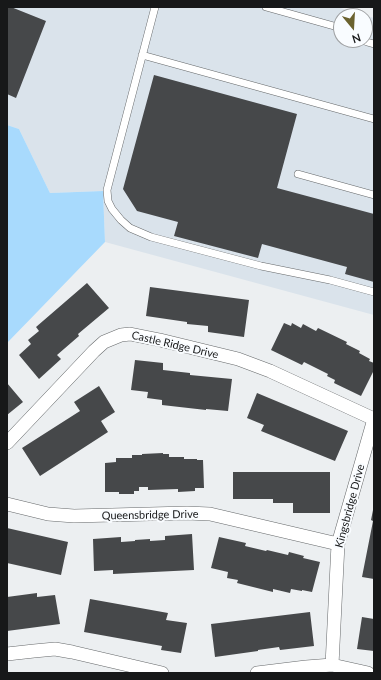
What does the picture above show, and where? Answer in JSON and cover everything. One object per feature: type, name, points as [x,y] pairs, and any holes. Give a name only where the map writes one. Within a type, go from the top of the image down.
[{"type":"street","name":"Castle Ridge Drive","points":[[7,443],[104,342],[121,335],[130,334],[238,359],[270,371],[374,419]]},
{"type":"street","name":"Kingsbridge Drive","points":[[332,665],[338,544],[374,419]]},
{"type":"street","name":"Queensbridge Drive","points":[[7,504],[48,514],[74,516],[187,513],[210,514],[338,544]]},
{"type":"street","points":[[7,654],[55,649],[162,673]]},
{"type":"street","points":[[257,673],[332,665],[368,673]]},
{"type":"lane","points":[[266,7],[333,26]]},
{"type":"lane","points":[[154,8],[107,190],[108,200],[112,209],[130,228],[151,236],[261,266],[330,280],[374,292]]},
{"type":"lane","points":[[142,55],[374,119]]},
{"type":"lane","points":[[298,174],[374,195]]},
{"type":"shaded area","points":[[7,7],[337,7],[340,8],[333,8],[333,48],[373,48],[374,18],[374,315],[105,242],[103,191],[50,193],[19,129],[7,125]]},
{"type":"shaded area","points":[[7,125],[19,129],[50,193],[103,191],[105,242],[7,343]]},
{"type":"building","points":[[7,7],[11,7],[46,21],[16,98],[7,94]]},
{"type":"building","points":[[154,75],[297,114],[277,188],[374,214],[374,282],[345,274],[347,267],[262,244],[258,258],[174,236],[178,222],[137,211],[123,189]]},
{"type":"building","points":[[87,283],[109,308],[78,334],[79,336],[57,355],[61,359],[39,379],[19,355],[31,344],[28,340],[39,331],[36,327]]},
{"type":"building","points":[[150,287],[249,300],[244,337],[208,332],[208,326],[187,324],[187,322],[146,316]]},
{"type":"building","points":[[284,323],[291,326],[292,323],[301,328],[303,324],[316,331],[318,328],[347,342],[346,344],[360,351],[359,353],[370,359],[369,361],[374,363],[374,370],[361,396],[334,383],[335,380],[327,376],[328,374],[304,362],[302,365],[271,350]]},
{"type":"building","points":[[135,360],[163,363],[163,370],[190,373],[190,375],[232,379],[228,411],[162,405],[162,400],[147,398],[148,392],[131,390]]},
{"type":"building","points":[[7,383],[23,402],[7,415]]},
{"type":"building","points":[[99,386],[115,412],[101,421],[108,432],[40,476],[22,448],[80,411],[74,402]]},
{"type":"building","points":[[257,393],[348,431],[335,461],[261,431],[264,425],[247,418]]},
{"type":"building","points":[[169,454],[169,457],[184,457],[184,459],[203,460],[204,488],[195,488],[195,491],[178,492],[178,489],[148,490],[148,487],[139,487],[139,491],[134,491],[134,494],[105,492],[105,463],[116,462],[116,458],[132,458],[132,455]]},
{"type":"building","points":[[233,472],[330,472],[330,513],[293,513],[293,503],[273,503],[273,499],[233,499]]},
{"type":"building","points":[[373,510],[374,579],[362,577],[373,521],[371,520]]},
{"type":"building","points":[[7,528],[68,542],[61,575],[7,563]]},
{"type":"building","points":[[192,534],[194,570],[113,574],[113,570],[94,571],[93,539],[121,537],[121,542],[150,539],[150,541],[165,540],[165,536]]},
{"type":"building","points":[[219,537],[246,543],[245,546],[288,555],[289,552],[304,556],[303,558],[320,562],[312,592],[291,589],[290,593],[273,589],[273,592],[237,583],[238,580],[227,578],[228,572],[211,568]]},
{"type":"building","points":[[37,593],[37,597],[55,595],[60,624],[7,631],[7,597]]},
{"type":"building","points":[[90,599],[168,613],[166,620],[187,623],[181,653],[161,650],[162,646],[84,632]]},
{"type":"building","points":[[310,612],[314,646],[280,650],[279,647],[215,657],[211,624]]},
{"type":"building","points":[[362,617],[374,619],[374,651],[357,649]]}]
